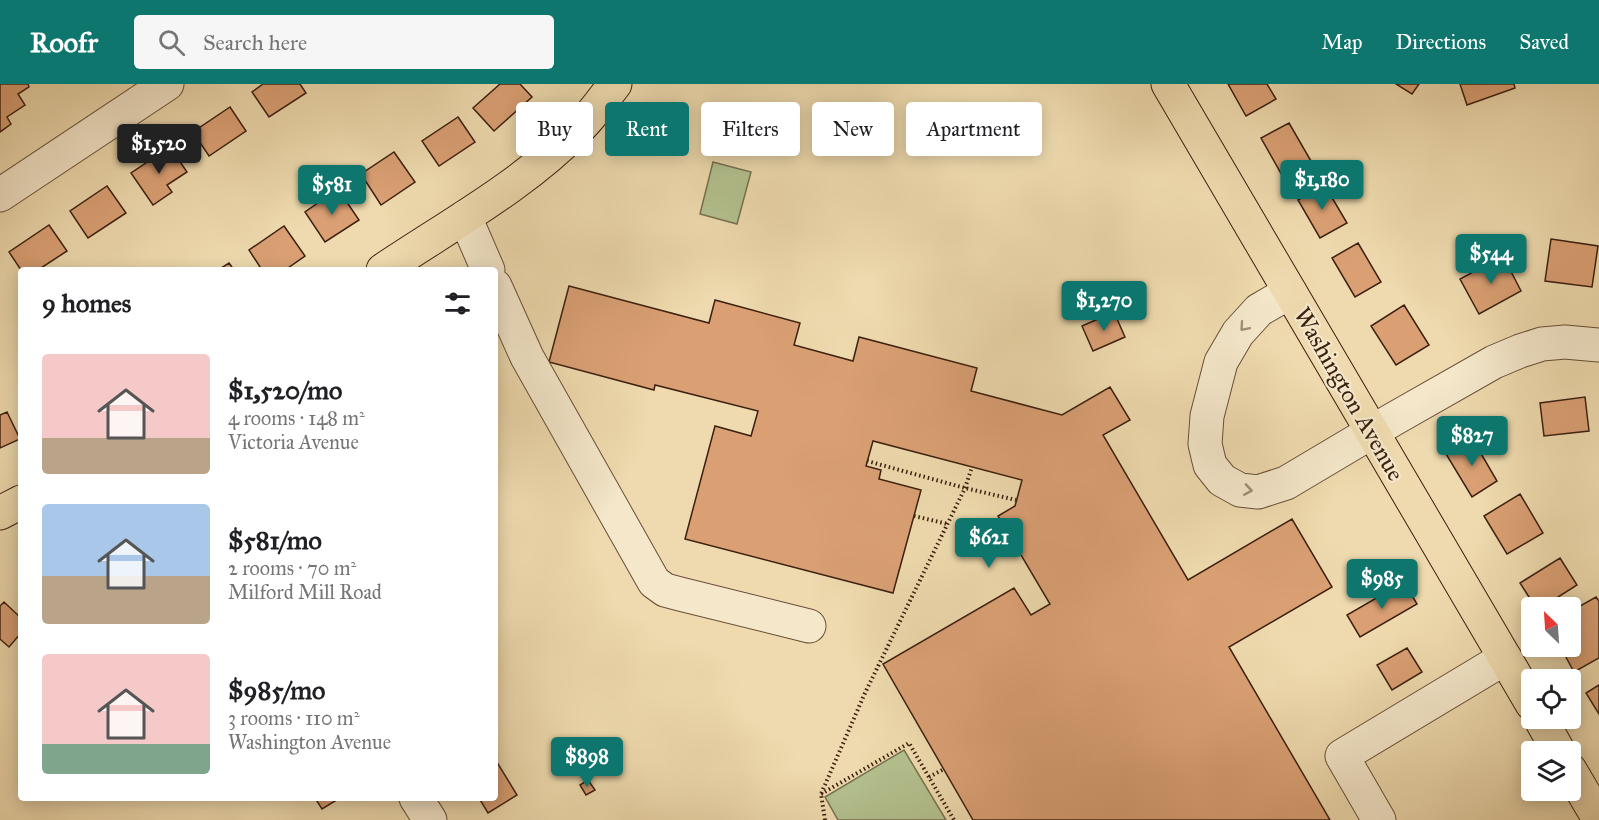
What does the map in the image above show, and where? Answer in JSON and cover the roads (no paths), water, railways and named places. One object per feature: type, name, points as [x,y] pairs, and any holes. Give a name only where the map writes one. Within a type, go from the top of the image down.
[{"type":"main road","points":[[388,267],[530,171],[580,127],[615,84]]},
{"type":"main road","name":"Washington Avenue","points":[[1168,84],[1521,685]]},
{"type":"main road","points":[[0,513],[18,504]]},
{"type":"main road","points":[[1581,789],[1599,819]]},
{"type":"street","points":[[0,195],[167,84]]},
{"type":"street","points":[[465,217],[487,267]]},
{"type":"street","points":[[1290,292],[1259,310],[1238,333],[1221,362],[1207,416],[1205,444],[1210,465],[1222,480],[1240,490],[1258,492],[1286,483],[1494,362],[1520,351],[1542,344],[1565,342],[1599,345]]},
{"type":"street","points":[[498,293],[527,357],[654,582],[665,590],[809,626]]},
{"type":"street","points":[[1379,820],[1342,756],[1505,658]]},
{"type":"street","points":[[418,801],[429,820]]}]
